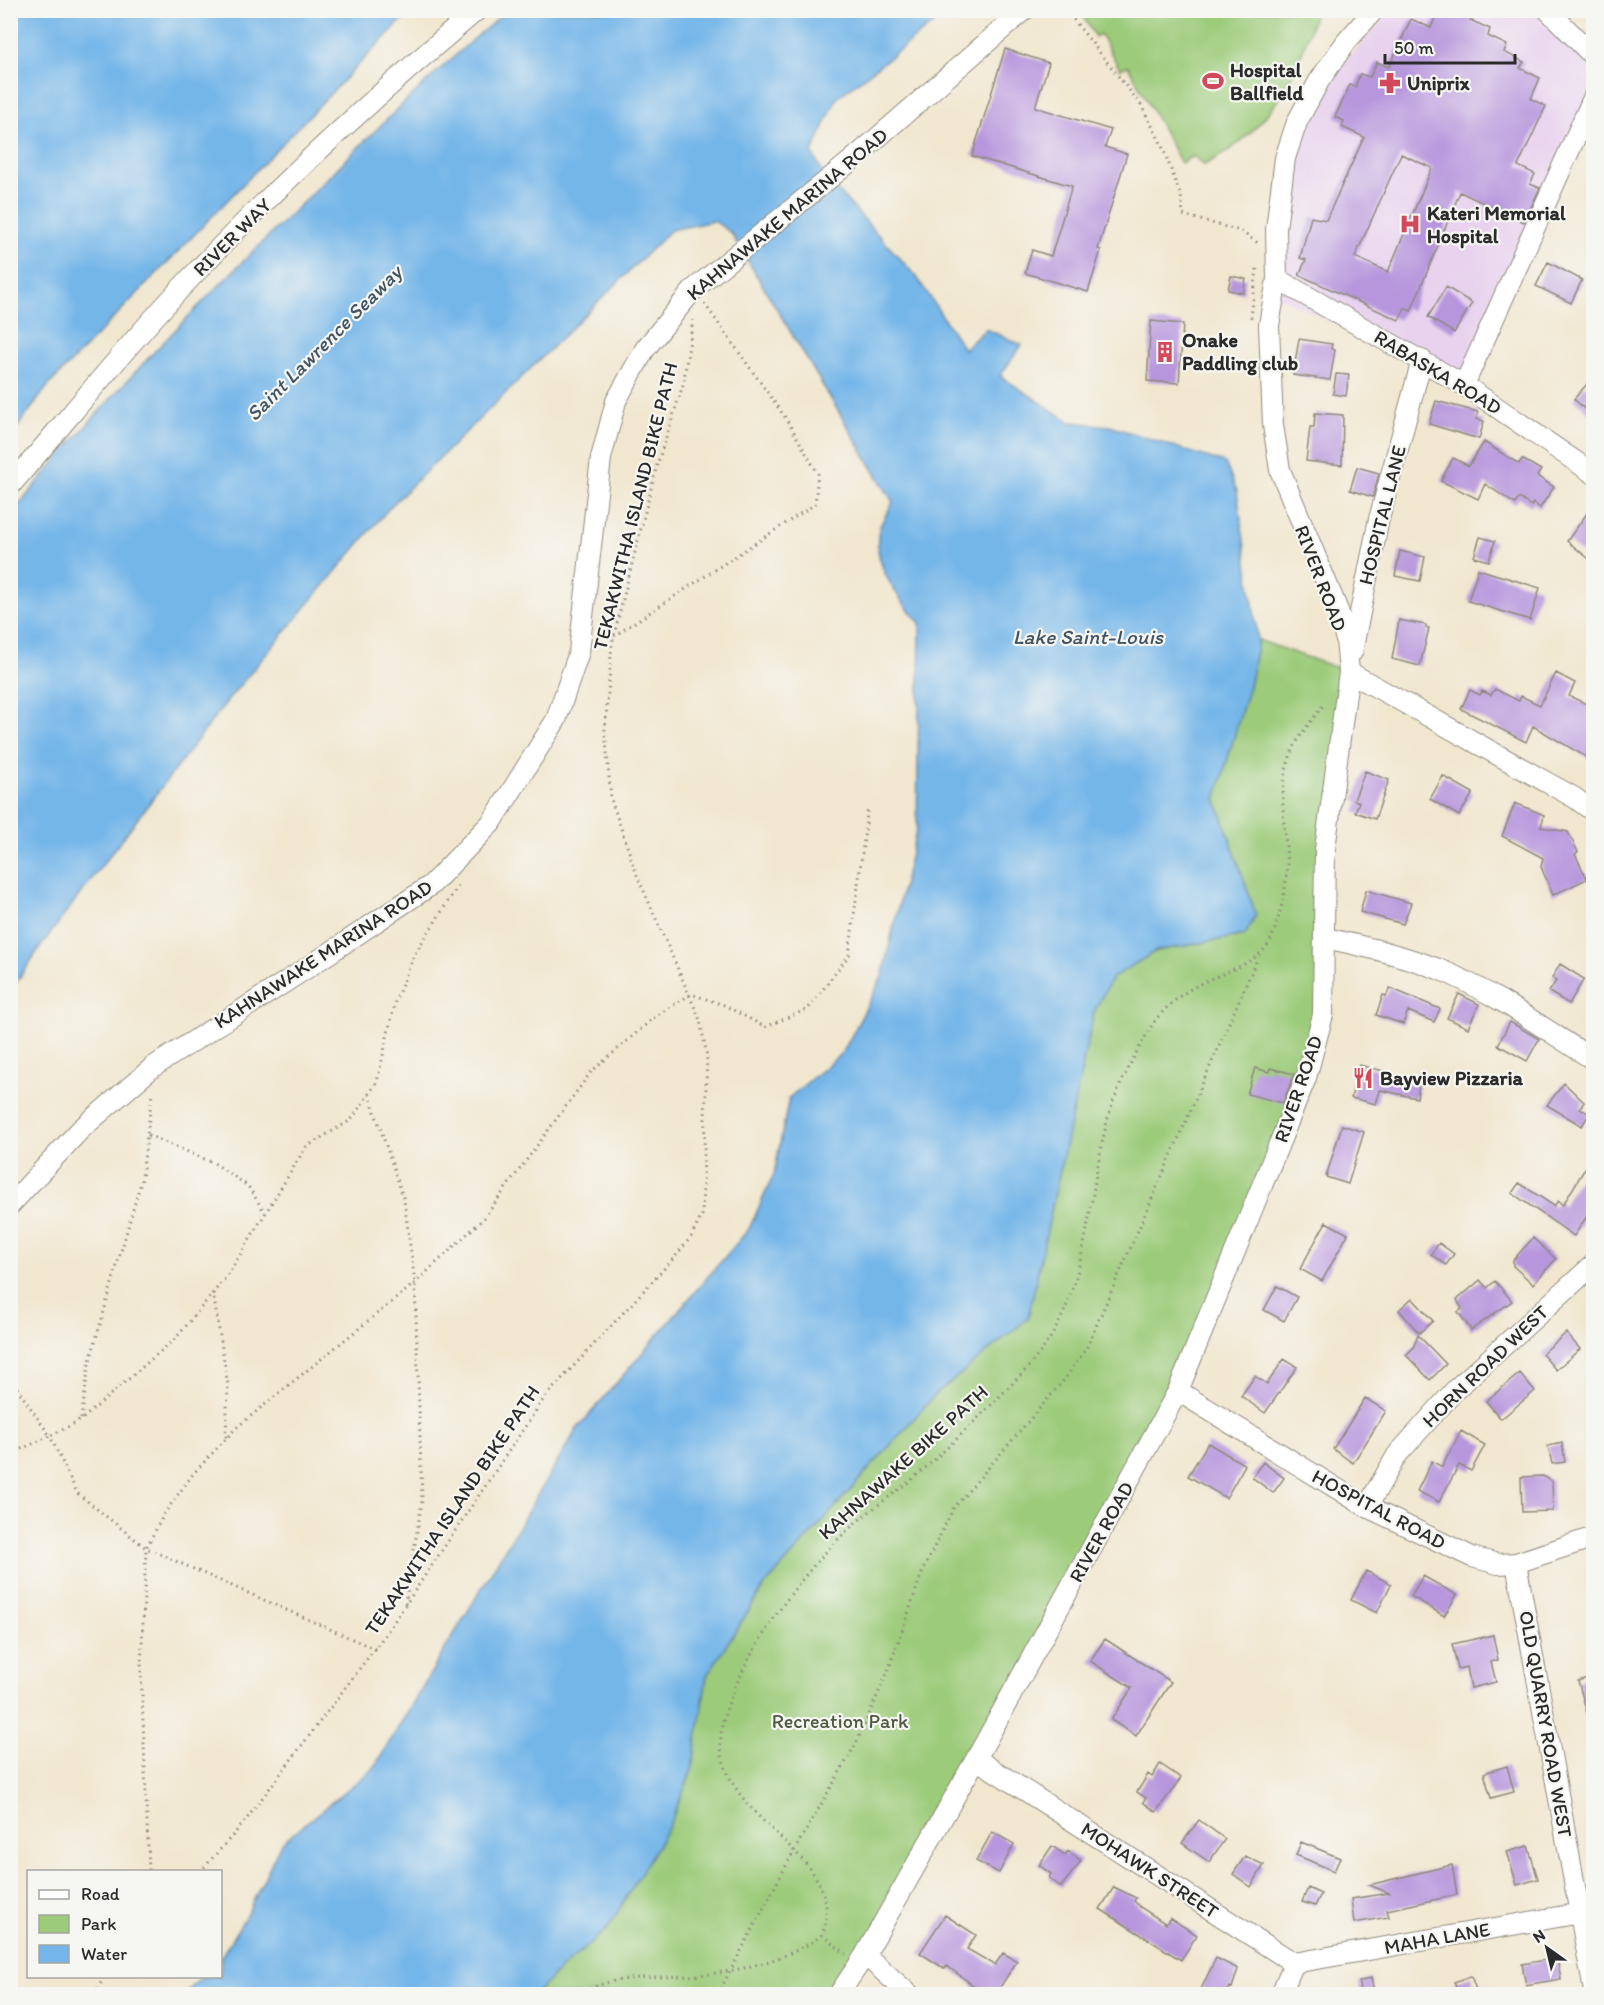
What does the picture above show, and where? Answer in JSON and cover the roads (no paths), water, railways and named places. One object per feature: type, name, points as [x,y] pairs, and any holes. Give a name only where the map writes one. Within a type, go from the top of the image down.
[{"type":"street","name":"RIVER WAY","points":[[10,486],[101,378],[244,222],[352,120],[477,10]]},
{"type":"street","name":"KAHNAWAKE MARINA ROAD","points":[[10,1205],[81,1129],[153,1067],[431,885],[492,822],[556,720],[579,652],[601,458],[616,400],[645,349],[694,290],[852,160],[1024,10]]},
{"type":"street","name":"RIVER ROAD","points":[[839,1995],[862,1959],[976,1759],[1178,1392],[1306,1078],[1323,1015],[1325,849],[1349,672],[1346,640],[1337,608],[1280,471],[1273,425],[1269,325],[1277,279],[1276,229],[1285,158],[1297,122],[1319,81],[1346,42],[1374,10]]},
{"type":"street","points":[[1548,10],[1593,57]]},
{"type":"street","points":[[1464,385],[1593,96]]},
{"type":"street","name":"RABASKA ROAD","points":[[1277,279],[1464,385],[1593,474]]},
{"type":"street","name":"HOSPITAL LANE","points":[[1349,672],[1379,519],[1422,360]]},
{"type":"street","points":[[1349,672],[1575,798],[1593,812]]},
{"type":"street","points":[[1325,938],[1390,953],[1447,973],[1487,993],[1593,1060]]},
{"type":"street","name":"HORN ROAD WEST","points":[[1368,1507],[1397,1455],[1456,1389],[1593,1264]]},
{"type":"street","name":"HOSPITAL ROAD","points":[[1178,1392],[1368,1507],[1472,1557],[1498,1564],[1516,1563],[1593,1537]]},
{"type":"street","name":"OLD QUARRY ROAD WEST","points":[[1516,1563],[1581,1913],[1593,1991]]},
{"type":"street","name":"MOHAWK STREET","points":[[976,1759],[1294,1963]]},
{"type":"street","name":"MAHA LANE","points":[[1294,1963],[1581,1913]]},
{"type":"street","points":[[862,1959],[909,1995]]},
{"type":"street","points":[[1281,1995],[1294,1963]]},
{"type":"water","points":[[11,10],[416,11],[398,24],[48,386],[11,436]]},
{"type":"water","name":"Lake Saint-Louis","points":[[507,11],[950,11],[837,98],[812,153],[826,178],[916,276],[964,349],[986,329],[1022,345],[1000,376],[1070,422],[1110,426],[1225,463],[1237,491],[1258,640],[1250,682],[1216,799],[1256,915],[1245,935],[1156,951],[1112,978],[1094,1012],[1028,1318],[934,1396],[763,1588],[707,1675],[692,1770],[669,1826],[608,1928],[558,1971],[536,1994],[185,1994],[200,1978],[222,1978],[222,1955],[247,1914],[281,1843],[374,1768],[577,1429],[749,1229],[774,1174],[789,1098],[843,1052],[882,977],[917,827],[920,623],[895,592],[882,567],[879,554],[880,527],[893,502],[731,233],[714,221],[671,230],[390,507],[231,696],[43,943],[11,990],[11,515],[78,435],[148,358],[399,108]]},
{"type":"place","name":"Hospital Ballfield","points":[[1213,81]]},
{"type":"place","name":"Uniprix","points":[[1390,83]]},
{"type":"place","name":"Kateri Memorial Hospital","points":[[1410,224]]},
{"type":"place","name":"Onake Paddling club","points":[[1165,352]]},
{"type":"place","name":"Bayview Pizzaria","points":[[1363,1078]]},
{"type":"water label","name":"Saint Lawrence Seaway","points":[[324,343]]},
{"type":"park label","name":"Recreation Park","points":[[840,1721]]}]
